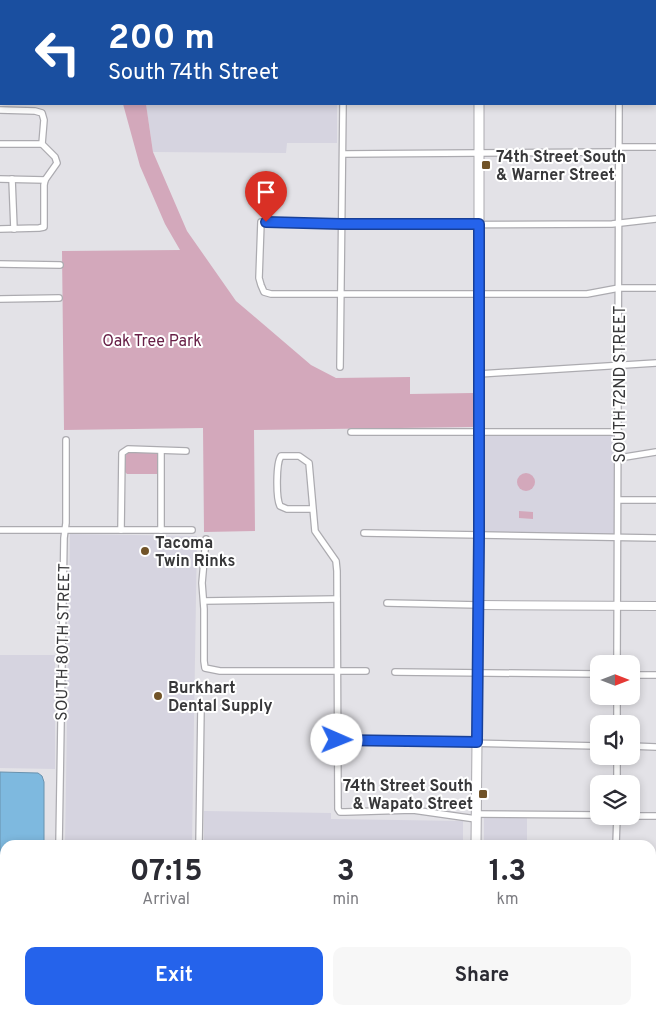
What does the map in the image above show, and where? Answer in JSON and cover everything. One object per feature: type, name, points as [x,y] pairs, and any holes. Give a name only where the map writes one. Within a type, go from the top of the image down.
[{"type":"main road","points":[[476,840],[480,432],[479,105]]},
{"type":"street","points":[[340,367],[343,105]]},
{"type":"street","name":"SOUTH 72ND STREET","points":[[617,655],[619,105]]},
{"type":"street","points":[[0,110],[40,112],[44,120],[42,144]]},
{"type":"street","points":[[0,144],[42,144],[56,157],[57,163],[45,180],[44,227],[0,229]]},
{"type":"street","points":[[343,154],[479,154],[619,150],[656,147]]},
{"type":"street","points":[[0,179],[45,180]]},
{"type":"street","points":[[12,179],[14,229]]},
{"type":"street","points":[[656,219],[619,222],[479,224],[261,222],[259,278],[264,292],[271,294],[587,294],[619,288],[656,288]]},
{"type":"street","points":[[0,264],[60,264]]},
{"type":"street","points":[[0,299],[59,298]]},
{"type":"street","points":[[479,374],[656,363]]},
{"type":"street","points":[[351,432],[619,432]]},
{"type":"street","name":"SOUTH 80TH STREET","points":[[59,840],[66,440]]},
{"type":"street","points":[[121,530],[121,456],[124,451],[186,451]]},
{"type":"street","points":[[161,451],[161,530]]},
{"type":"street","points":[[619,458],[656,452]]},
{"type":"street","points":[[313,509],[291,509],[280,506],[278,499],[279,459],[283,455],[299,456],[309,463],[313,509],[314,531],[336,561],[338,807],[340,812],[413,810],[476,816],[590,815]]},
{"type":"street","points":[[618,500],[656,500]]},
{"type":"street","points":[[0,530],[192,530]]},
{"type":"street","points":[[364,533],[656,538]]},
{"type":"street","points":[[206,539],[202,583],[204,601],[204,666],[208,670],[366,671]]},
{"type":"street","points":[[204,601],[337,599]]},
{"type":"street","points":[[387,603],[656,606]]},
{"type":"street","points":[[395,672],[590,674]]},
{"type":"street","points":[[640,675],[656,675]]},
{"type":"street","points":[[199,840],[201,707]]},
{"type":"street","points":[[337,740],[590,746]]},
{"type":"street","points":[[640,746],[656,747]]},
{"type":"street","points":[[640,816],[656,816]]},
{"type":"street","points":[[616,840],[617,825]]},
{"type":"shaded area","points":[[146,105],[337,105],[337,143],[287,143],[286,153],[153,152]]},
{"type":"shaded area","points":[[480,432],[619,432],[618,538],[479,536]]},
{"type":"shaded area","points":[[70,534],[197,536],[192,840],[65,840]]},
{"type":"shaded area","points":[[0,655],[55,655],[55,769],[0,768]]},
{"type":"shaded area","points":[[204,811],[331,813],[331,819],[463,821],[463,840],[204,840]]},
{"type":"shaded area","points":[[484,817],[527,818],[527,840],[484,840]]},
{"type":"green space","name":"Oak Tree Park","points":[[123,105],[146,105],[153,152],[187,231],[236,301],[311,365],[336,378],[410,377],[410,394],[473,393],[473,427],[254,430],[255,531],[204,532],[203,428],[64,430],[62,251],[180,250],[165,224],[140,166]]},
{"type":"green space","points":[[127,453],[156,453],[158,455],[159,474],[127,474],[125,472],[125,458]]},
{"type":"green space","points":[[522,473],[530,473],[535,478],[533,489],[522,491],[517,486],[517,478]]},
{"type":"green space","points":[[519,511],[533,512],[533,519],[519,518]]},
{"type":"water","points":[[0,772],[38,773],[42,776],[44,782],[44,840],[0,840]]},
{"type":"place","name":"74th Street South & Warner Street","points":[[486,165]]},
{"type":"place","name":"Tacoma Twin Rinks","points":[[145,551]]},
{"type":"place","name":"Burkhart Dental Supply","points":[[158,696]]},
{"type":"place","name":"74th Street South & Wapato Street","points":[[483,794]]},
{"type":"route","points":[[266,222],[479,224],[480,432],[477,742],[337,740]]}]
